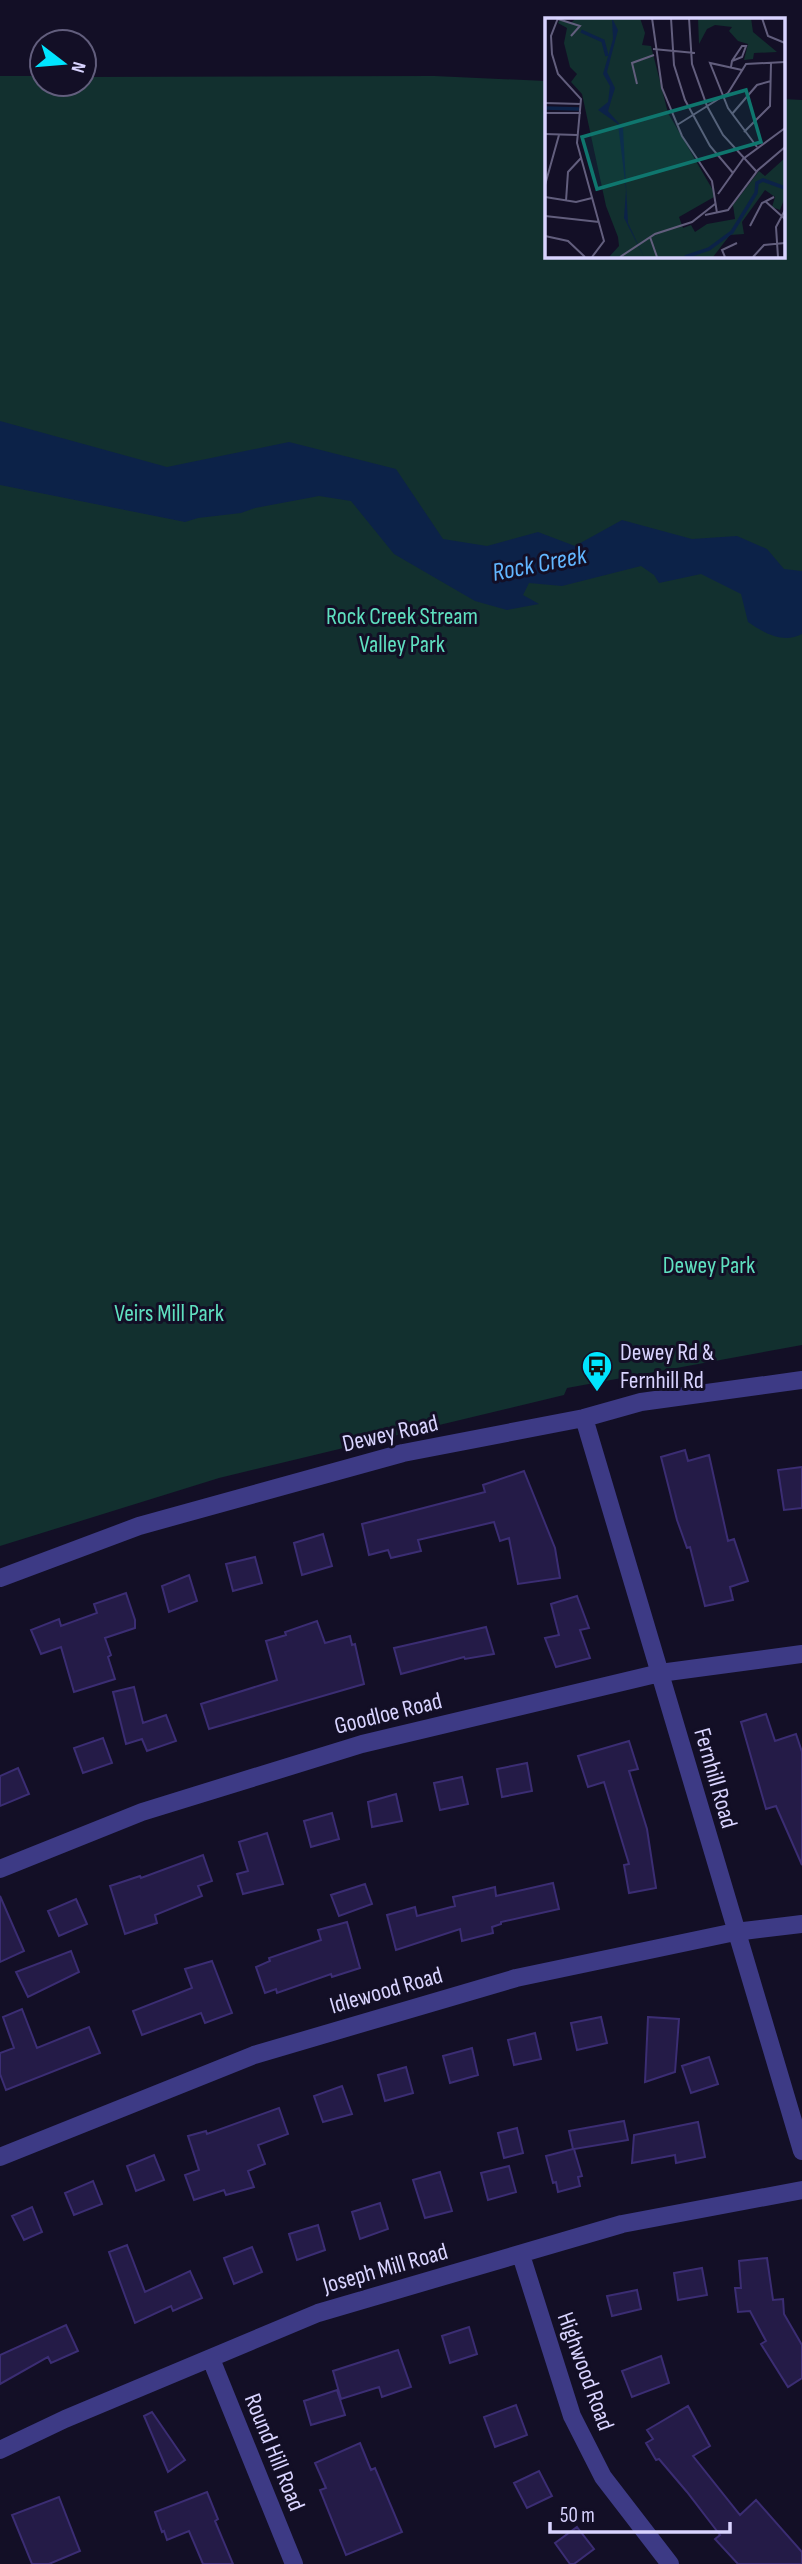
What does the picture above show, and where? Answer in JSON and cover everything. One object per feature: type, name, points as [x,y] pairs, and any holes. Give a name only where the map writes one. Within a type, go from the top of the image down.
[{"type":"street","name":"Dewey Road","points":[[0,1578],[139,1526],[403,1453],[584,1418],[641,1402],[802,1380]]},
{"type":"street","name":"Fernhill Road","points":[[584,1418],[802,2151]]},
{"type":"street","name":"Goodloe Road","points":[[0,1869],[142,1812],[362,1744],[660,1673],[802,1654]]},
{"type":"street","name":"Idlewood Road","points":[[0,2157],[254,2054],[516,1978],[736,1933],[802,1924]]},
{"type":"street","name":"Joseph Mill Road","points":[[0,2450],[65,2419],[318,2313],[622,2224],[802,2190]]},
{"type":"street","name":"Highwood Road","points":[[521,2255],[572,2416],[603,2477],[670,2564]]},
{"type":"street","name":"Round Hill Road","points":[[211,2359],[294,2564]]},
{"type":"green space","name":"Rock Creek Stream Valley Park","points":[[0,76],[28,76],[28,98],[98,98],[98,77],[434,76],[545,81],[545,257],[784,257],[784,99],[802,100],[802,1345],[567,1388],[564,1395],[219,1478],[0,1546]]},
{"type":"water","name":"Rock Creek","points":[[0,421],[167,467],[289,442],[396,469],[443,539],[487,546],[538,532],[575,546],[622,520],[692,539],[737,536],[767,549],[784,569],[802,571],[802,634],[788,638],[761,630],[748,622],[741,594],[701,574],[659,583],[654,575],[641,566],[562,586],[529,583],[523,595],[539,604],[507,610],[475,601],[394,554],[351,501],[319,496],[185,522],[0,485]]},
{"type":"building","points":[[685,1450],[688,1461],[709,1455],[728,1541],[734,1539],[748,1581],[730,1587],[733,1600],[705,1606],[690,1547],[687,1548],[677,1520],[661,1457]]},
{"type":"building","points":[[802,1467],[802,1508],[784,1510],[778,1470]]},
{"type":"building","points":[[524,1471],[555,1548],[560,1578],[518,1584],[509,1538],[500,1541],[494,1522],[418,1540],[421,1551],[391,1558],[388,1550],[369,1555],[362,1524],[485,1492],[483,1485]]},
{"type":"building","points":[[323,1534],[332,1566],[302,1575],[294,1543]]},
{"type":"building","points":[[255,1557],[262,1583],[233,1591],[226,1564]]},
{"type":"building","points":[[189,1575],[197,1601],[169,1612],[162,1586]]},
{"type":"building","points":[[126,1593],[135,1628],[105,1638],[115,1679],[74,1692],[61,1647],[41,1654],[31,1630],[59,1619],[61,1626],[97,1613],[94,1604]]},
{"type":"building","points":[[577,1596],[589,1628],[580,1630],[590,1658],[556,1667],[545,1638],[559,1635],[551,1604]]},
{"type":"building","points":[[317,1621],[325,1643],[350,1636],[352,1645],[355,1644],[364,1684],[209,1729],[201,1704],[277,1680],[266,1641]]},
{"type":"building","points":[[486,1627],[494,1654],[464,1657],[401,1674],[394,1648]]},
{"type":"building","points":[[134,1687],[143,1723],[166,1715],[176,1741],[147,1751],[142,1739],[126,1744],[113,1692]]},
{"type":"building","points":[[766,1714],[775,1741],[796,1734],[802,1752],[802,1865],[776,1806],[766,1809],[741,1722]]},
{"type":"building","points":[[103,1738],[112,1763],[83,1773],[74,1748]]},
{"type":"building","points":[[629,1741],[638,1769],[629,1771],[647,1829],[656,1888],[629,1893],[624,1865],[629,1864],[604,1782],[588,1787],[578,1756]]},
{"type":"building","points":[[527,1763],[532,1791],[502,1797],[497,1769]]},
{"type":"building","points":[[18,1768],[29,1794],[0,1806],[0,1776]]},
{"type":"building","points":[[462,1777],[468,1804],[440,1810],[434,1783]]},
{"type":"building","points":[[396,1794],[402,1821],[372,1827],[368,1802]]},
{"type":"building","points":[[332,1813],[339,1839],[311,1847],[304,1821]]},
{"type":"building","points":[[267,1833],[283,1884],[243,1894],[237,1874],[248,1871],[239,1842]]},
{"type":"building","points":[[203,1855],[212,1881],[198,1886],[202,1896],[155,1915],[157,1923],[125,1934],[110,1886],[140,1876],[141,1878]]},
{"type":"building","points":[[553,1883],[559,1909],[501,1922],[492,1927],[493,1933],[462,1941],[460,1929],[396,1950],[387,1915],[415,1907],[417,1916],[455,1906],[453,1897],[495,1887],[496,1896]]},
{"type":"building","points":[[365,1884],[372,1904],[339,1916],[331,1895]]},
{"type":"building","points":[[0,1896],[24,1951],[0,1962]]},
{"type":"building","points":[[76,1899],[87,1924],[59,1936],[48,1911]]},
{"type":"building","points":[[347,1922],[360,1968],[332,1977],[331,1974],[277,1993],[276,1989],[265,1993],[256,1967],[270,1961],[269,1958],[321,1940],[318,1930]]},
{"type":"building","points":[[71,1951],[79,1972],[28,1997],[16,1972]]},
{"type":"building","points":[[212,1961],[232,2013],[205,2023],[201,2013],[142,2035],[133,2011],[192,1988],[185,1969]]},
{"type":"building","points":[[22,2009],[37,2048],[89,2027],[100,2053],[6,2090],[0,2074],[0,2053],[14,2048],[3,2017]]},
{"type":"building","points":[[601,2017],[607,2043],[577,2050],[571,2023]]},
{"type":"building","points":[[648,2017],[679,2019],[675,2072],[645,2082]]},
{"type":"building","points":[[535,2033],[541,2059],[514,2065],[508,2040]]},
{"type":"building","points":[[472,2048],[478,2075],[450,2083],[443,2056]]},
{"type":"building","points":[[709,2057],[718,2084],[691,2093],[682,2066]]},
{"type":"building","points":[[406,2067],[413,2093],[385,2101],[378,2075]]},
{"type":"building","points":[[342,2086],[352,2114],[323,2122],[314,2096]]},
{"type":"building","points":[[279,2108],[288,2134],[258,2145],[265,2164],[248,2171],[254,2187],[226,2195],[224,2190],[194,2200],[185,2175],[199,2170],[188,2136],[206,2131],[207,2134]]},
{"type":"building","points":[[624,2121],[628,2140],[574,2149],[582,2176],[578,2177],[580,2186],[558,2192],[546,2156],[573,2149],[569,2131]]},
{"type":"building","points":[[698,2122],[705,2157],[676,2163],[675,2155],[632,2163],[634,2135]]},
{"type":"building","points":[[517,2128],[523,2153],[504,2158],[498,2133]]},
{"type":"building","points":[[154,2155],[164,2180],[136,2191],[127,2166]]},
{"type":"building","points":[[509,2166],[516,2192],[488,2200],[481,2173]]},
{"type":"building","points":[[440,2172],[452,2211],[425,2218],[413,2180]]},
{"type":"building","points":[[93,2181],[102,2204],[74,2215],[65,2193]]},
{"type":"building","points":[[380,2203],[388,2229],[360,2239],[352,2212]]},
{"type":"building","points":[[32,2207],[42,2232],[24,2240],[12,2216]]},
{"type":"building","points":[[318,2225],[325,2250],[297,2260],[289,2234]]},
{"type":"building","points":[[127,2245],[145,2292],[190,2271],[202,2298],[173,2311],[171,2306],[135,2323],[109,2252]]},
{"type":"building","points":[[252,2247],[262,2272],[234,2284],[224,2258]]},
{"type":"building","points":[[767,2258],[773,2300],[783,2299],[784,2314],[802,2345],[802,2378],[788,2387],[761,2344],[766,2341],[750,2311],[738,2312],[735,2288],[741,2288],[739,2261]]},
{"type":"building","points":[[702,2268],[707,2295],[678,2300],[674,2273]]},
{"type":"building","points":[[637,2290],[641,2309],[612,2316],[607,2296]]},
{"type":"building","points":[[66,2325],[78,2351],[51,2363],[48,2357],[0,2384],[0,2355]]},
{"type":"building","points":[[469,2327],[477,2354],[450,2363],[442,2336]]},
{"type":"building","points":[[398,2350],[411,2387],[382,2397],[379,2387],[341,2399],[333,2371]]},
{"type":"building","points":[[661,2356],[669,2383],[632,2397],[622,2371]]},
{"type":"building","points":[[337,2390],[345,2415],[311,2425],[304,2401]]},
{"type":"building","points":[[516,2405],[527,2435],[495,2447],[484,2417]]},
{"type":"building","points":[[688,2406],[710,2446],[693,2456],[740,2515],[756,2500],[802,2552],[802,2564],[738,2564],[715,2539],[720,2535],[687,2492],[659,2459],[656,2460],[646,2443],[653,2439],[647,2430]]},
{"type":"building","points":[[152,2412],[185,2460],[168,2472],[144,2416]]},
{"type":"building","points":[[360,2443],[371,2470],[375,2468],[402,2532],[346,2555],[320,2490],[326,2488],[315,2463]]},
{"type":"building","points":[[539,2471],[552,2496],[527,2508],[514,2483]]},
{"type":"building","points":[[207,2492],[218,2519],[215,2521],[233,2564],[203,2564],[189,2531],[167,2540],[164,2531],[162,2532],[155,2512]]},
{"type":"building","points":[[59,2497],[80,2551],[49,2564],[32,2564],[12,2515]]},
{"type":"building","points":[[577,2527],[594,2549],[574,2564],[570,2564],[555,2543]]},
{"type":"place","name":"Dewey Rd & Fernhill Rd","points":[[597,1393]]},
{"type":"park label","name":"Dewey Park","points":[[709,1265]]},
{"type":"park label","name":"Veirs Mill Park","points":[[169,1313]]}]
